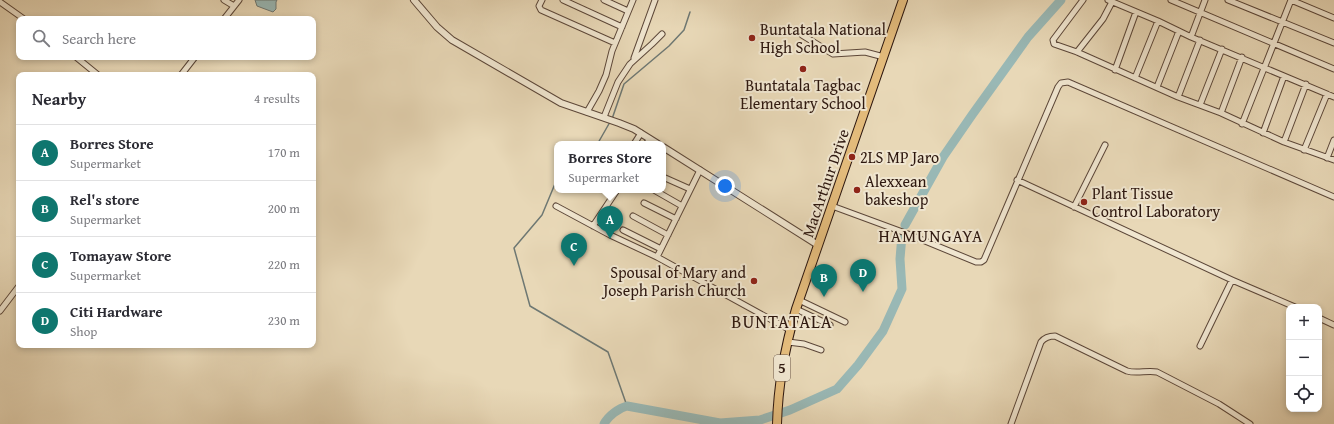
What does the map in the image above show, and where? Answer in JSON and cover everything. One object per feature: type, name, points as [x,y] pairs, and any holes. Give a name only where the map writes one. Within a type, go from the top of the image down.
[{"type":"main road","name":"MacArthur Drive","points":[[790,330],[799,300],[903,0]]},
{"type":"main road","name":"5","points":[[777,424],[780,378],[790,330]]},
{"type":"street","points":[[224,0],[234,6]]},
{"type":"street","points":[[226,16],[239,0]]},
{"type":"street","points":[[414,0],[437,27],[452,40],[561,103],[619,123],[641,133],[648,141]]},
{"type":"street","points":[[542,0],[539,6],[541,10],[615,43]]},
{"type":"street","points":[[564,0],[622,27]]},
{"type":"street","points":[[604,0],[628,11]]},
{"type":"street","points":[[587,112],[599,92],[606,75],[615,43],[633,0]]},
{"type":"street","points":[[605,118],[618,82],[634,59],[655,0]]},
{"type":"street","points":[[1083,0],[1053,40],[1054,44],[1076,52],[1178,97],[1221,113],[1242,124],[1284,142],[1334,160]]},
{"type":"street","points":[[1171,0],[1200,11],[1273,44],[1334,68]]},
{"type":"street","points":[[1191,37],[1205,0]]},
{"type":"street","points":[[1228,0],[1334,43]]},
{"type":"street","points":[[1242,124],[1291,0],[1334,18]]},
{"type":"street","points":[[1076,52],[1104,19],[1110,1],[1158,21],[1191,37],[1334,96]]},
{"type":"street","points":[[0,2],[20,16]]},
{"type":"street","points":[[1115,70],[1136,12]]},
{"type":"street","points":[[1135,78],[1158,21]]},
{"type":"street","points":[[1157,87],[1179,31]]},
{"type":"street","points":[[634,59],[662,34]]},
{"type":"street","points":[[802,35],[833,54],[865,52],[884,57]]},
{"type":"street","points":[[1178,97],[1200,40]]},
{"type":"street","points":[[1200,105],[1222,49]]},
{"type":"street","points":[[1221,113],[1242,58]]},
{"type":"street","points":[[80,60],[94,72]]},
{"type":"street","points":[[183,72],[193,60]]},
{"type":"street","points":[[1263,133],[1284,76]]},
{"type":"street","points":[[832,206],[908,234],[976,262],[984,260],[1058,87],[1061,83],[1068,82],[1334,198]]},
{"type":"street","points":[[1284,142],[1306,84]]},
{"type":"street","points":[[1304,150],[1327,94]]},
{"type":"street","points":[[636,141],[641,133]]},
{"type":"street","points":[[1327,158],[1334,140]]},
{"type":"street","points":[[1074,206],[1105,145]]},
{"type":"street","points":[[666,149],[818,245]]},
{"type":"street","points":[[657,257],[700,170]]},
{"type":"street","points":[[666,178],[690,189]]},
{"type":"street","points":[[1018,180],[1232,280],[1288,304]]},
{"type":"street","points":[[593,226],[615,193]]},
{"type":"street","points":[[659,193],[682,206]]},
{"type":"street","points":[[644,203],[676,219]]},
{"type":"street","points":[[556,206],[657,257],[790,330]]},
{"type":"street","points":[[633,216],[668,235]]},
{"type":"street","points":[[623,230],[661,249]]},
{"type":"street","points":[[1200,346],[1232,280]]},
{"type":"street","points":[[0,311],[16,290]]},
{"type":"street","points":[[799,300],[845,322]]},
{"type":"street","points":[[796,309],[830,325]]},
{"type":"street","points":[[1322,319],[1334,325]]},
{"type":"street","points":[[1011,424],[1041,342],[1048,336],[1056,336],[1127,371],[1139,373],[1150,371],[1157,372],[1219,404],[1250,424]]},
{"type":"street","points":[[788,342],[804,344],[821,350]]},
{"type":"water","points":[[255,0],[277,0],[276,9],[273,12],[257,6]]},
{"type":"waterway","points":[[905,225],[943,157],[972,115],[1028,37],[1061,0]]},
{"type":"waterway","points":[[612,119],[624,84],[669,46],[684,30],[690,12]]},
{"type":"waterway","points":[[599,141],[610,122]]},
{"type":"waterway","points":[[554,186],[542,215],[514,248],[530,306],[608,352],[627,406]]},
{"type":"waterway","points":[[604,424],[614,413],[627,406],[720,423],[760,420],[790,410],[837,389],[858,365],[883,331],[902,289],[900,259],[902,235]]},
{"type":"place","name":"Buntatala National High School","points":[[752,38]]},
{"type":"place","name":"Buntatala Tagbac Elementary School","points":[[803,69]]},
{"type":"place","name":"2LS MP Jaro","points":[[852,157]]},
{"type":"place","name":"Alexxean bakeshop","points":[[857,190]]},
{"type":"place","name":"Plant Tissue Control Laboratory","points":[[1084,202]]},
{"type":"place","name":"Borres Store","points":[[610,239]]},
{"type":"place","name":"Tomayaw Store","points":[[574,266]]},
{"type":"place","name":"Spousal of Mary and Joseph Parish Church","points":[[754,281]]},
{"type":"place","name":"Citi Hardware","points":[[863,292]]},
{"type":"place","name":"Rel's store","points":[[824,297]]},
{"type":"district","name":"HAMUNGAYA","points":[[931,236]]},
{"type":"district","name":"BUNTATALA","points":[[782,322]]}]
